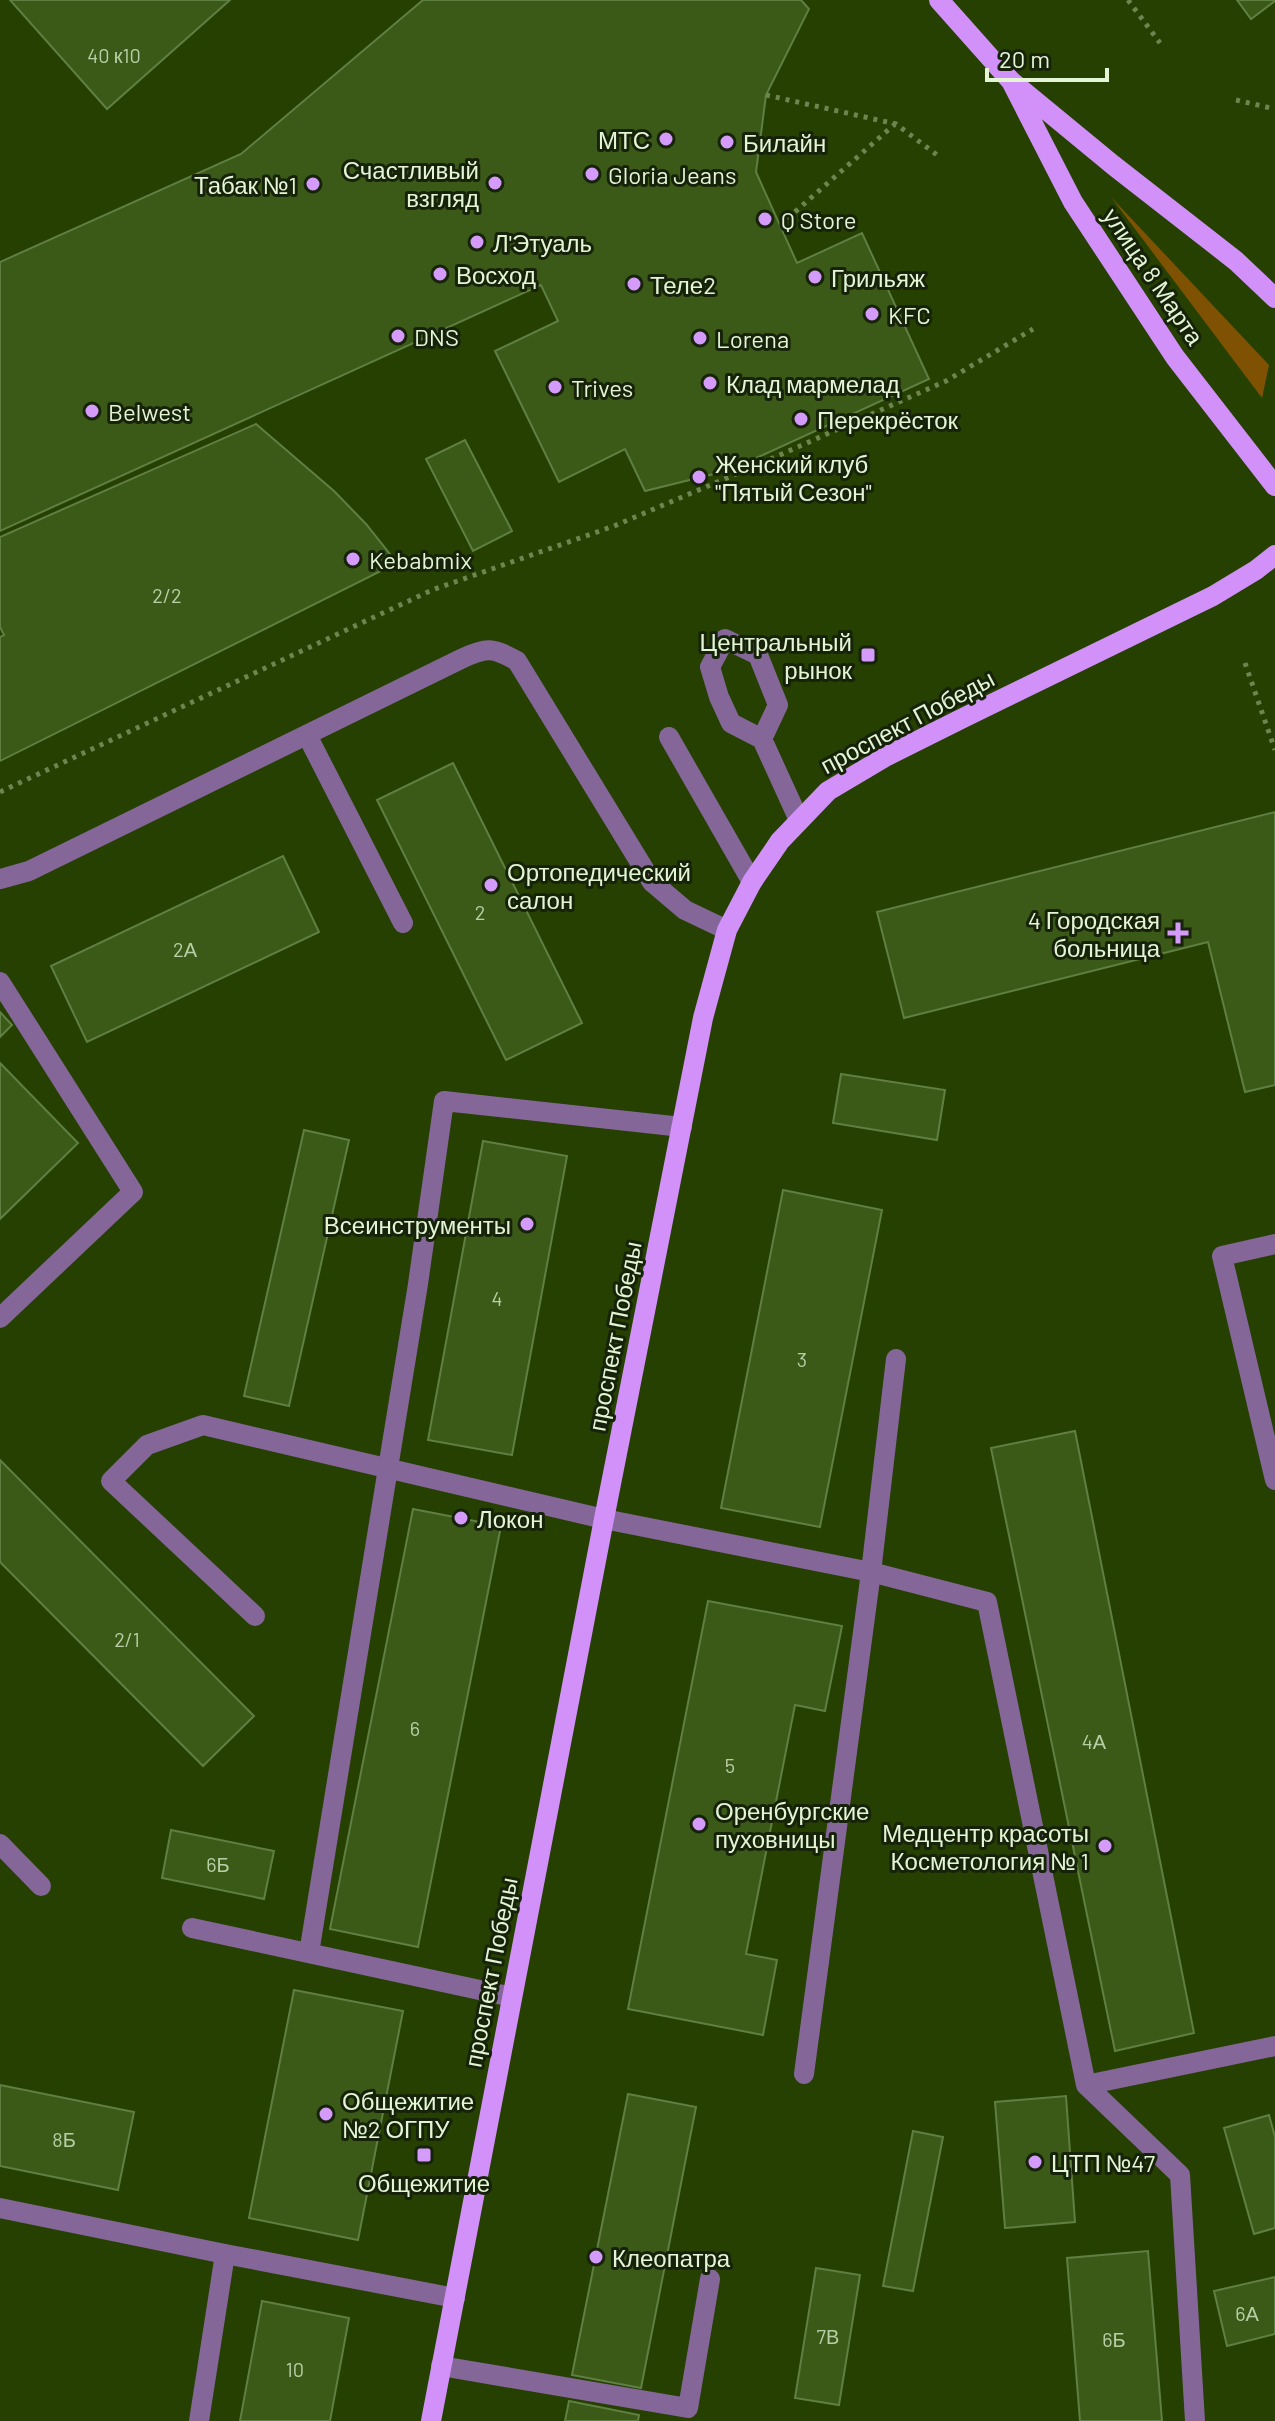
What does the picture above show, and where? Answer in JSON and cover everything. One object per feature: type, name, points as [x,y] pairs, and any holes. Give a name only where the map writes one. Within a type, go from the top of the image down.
[{"type":"main road","name":"улица 8 Марта","points":[[939,0],[1011,81],[1236,261],[1275,298]]},
{"type":"main road","name":"улица 8 Марта","points":[[1011,81],[1073,202],[1175,357],[1275,486]]},
{"type":"main road","name":"проспект Победы","points":[[431,2421],[703,1018],[727,930],[752,882],[780,841],[828,791],[887,756],[1213,596],[1275,555]]},
{"type":"street","points":[[762,739],[778,705],[758,655],[725,639],[710,667],[719,697],[731,723],[762,739],[799,820]]},
{"type":"street","points":[[0,879],[29,871],[480,650],[498,650],[517,661],[652,882],[685,910],[727,930]]},
{"type":"street","points":[[307,735],[403,923]]},
{"type":"street","points":[[669,737],[752,882]]},
{"type":"street","points":[[0,982],[133,1192],[0,1318]]},
{"type":"street","points":[[309,1953],[389,1469],[444,1101],[682,1127]]},
{"type":"street","points":[[1275,1244],[1222,1256],[1275,1480]]},
{"type":"street","points":[[804,2074],[896,1359]]},
{"type":"street","points":[[255,1616],[111,1481],[147,1445],[203,1425],[604,1519],[871,1572],[987,1602],[1086,2085],[1180,2175],[1195,2421]]},
{"type":"street","points":[[0,1844],[41,1886]]},
{"type":"street","points":[[192,1928],[512,1997]]},
{"type":"street","points":[[1086,2085],[1275,2046]]},
{"type":"street","points":[[0,2208],[455,2298]]},
{"type":"street","points":[[199,2421],[225,2254]]},
{"type":"street","points":[[441,2366],[687,2414],[710,2279]]},
{"type":"path","points":[[1128,0],[1160,43]]},
{"type":"path","points":[[766,95],[896,124],[941,158]]},
{"type":"path","points":[[1236,100],[1275,109]]},
{"type":"path","points":[[780,225],[896,124]]},
{"type":"path","points":[[0,792],[432,590],[614,526],[946,381],[1033,329]]},
{"type":"path","points":[[1245,663],[1275,750]]},
{"type":"shaded area","points":[[1111,197],[1269,365],[1262,398]]},
{"type":"building","points":[[10,0],[230,0],[107,109]]},
{"type":"building","name":"Восход","points":[[423,0],[801,0],[809,9],[766,95],[756,172],[797,263],[862,233],[929,379],[730,470],[645,491],[625,449],[559,482],[495,351],[558,321],[541,285],[0,531],[0,262],[241,154]]},
{"type":"building","points":[[1237,0],[1275,0],[1275,1],[1251,19]]},
{"type":"building","points":[[256,424],[334,491],[397,563],[0,761],[0,637],[4,635],[0,627],[0,537]]},
{"type":"building","points":[[465,440],[512,531],[473,551],[426,459]]},
{"type":"building","points":[[453,763],[582,1023],[506,1060],[377,800]]},
{"type":"building","points":[[1275,812],[1275,1085],[1245,1092],[1208,942],[904,1018],[877,912]]},
{"type":"building","points":[[283,856],[319,932],[87,1042],[51,966]]},
{"type":"building","points":[[0,1012],[12,1025],[0,1037]]},
{"type":"building","points":[[0,1063],[78,1143],[0,1219]]},
{"type":"building","points":[[841,1074],[945,1090],[937,1140],[833,1123]]},
{"type":"building","points":[[304,1130],[349,1140],[289,1406],[244,1396]]},
{"type":"building","points":[[483,1141],[567,1156],[512,1455],[428,1440]]},
{"type":"building","points":[[783,1190],[882,1210],[820,1527],[721,1508]]},
{"type":"building","points":[[1075,1431],[1194,2033],[1115,2051],[991,1448]]},
{"type":"building","points":[[0,1460],[254,1716],[203,1766],[0,1562]]},
{"type":"building","points":[[413,1509],[501,1526],[418,1947],[330,1929]]},
{"type":"building","points":[[708,1601],[842,1626],[825,1711],[795,1705],[746,1954],[777,1960],[763,2035],[628,2009]]},
{"type":"building","points":[[171,1830],[274,1851],[264,1899],[162,1878]]},
{"type":"building","name":"Общежитие №2 ОГПУ","points":[[294,1990],[403,2011],[358,2240],[249,2218]]},
{"type":"building","points":[[0,2085],[134,2112],[118,2190],[0,2166]]},
{"type":"building","points":[[628,2094],[696,2107],[641,2388],[572,2375]]},
{"type":"building","name":"ЦТП №47","points":[[1066,2096],[1075,2222],[1005,2228],[995,2102]]},
{"type":"building","points":[[1269,2115],[1275,2137],[1275,2228],[1254,2234],[1224,2128]]},
{"type":"building","points":[[913,2131],[943,2137],[913,2291],[883,2286]]},
{"type":"building","points":[[1148,2251],[1162,2421],[1080,2421],[1067,2258]]},
{"type":"building","points":[[816,2268],[860,2275],[839,2405],[795,2398]]},
{"type":"building","points":[[1275,2277],[1275,2334],[1227,2346],[1214,2291]]},
{"type":"building","points":[[262,2301],[349,2318],[330,2421],[240,2421]]},
{"type":"building","points":[[569,2401],[639,2415],[638,2421],[565,2421]]},
{"type":"place","name":"МТС","points":[[666,139]]},
{"type":"place","name":"Билайн","points":[[727,142]]},
{"type":"place","name":"Gloria Jeans","points":[[592,174]]},
{"type":"place","name":"Счастливый взгляд","points":[[495,183]]},
{"type":"place","name":"Табак №1","points":[[313,184]]},
{"type":"place","name":"Q Store","points":[[765,219]]},
{"type":"place","name":"Л'Этуаль","points":[[477,242]]},
{"type":"place","name":"Восход","points":[[440,274]]},
{"type":"place","name":"Грильяж","points":[[815,277]]},
{"type":"place","name":"Теле2","points":[[634,284]]},
{"type":"place","name":"KFC","points":[[872,314]]},
{"type":"place","name":"DNS","points":[[398,336]]},
{"type":"place","name":"Lorena","points":[[700,338]]},
{"type":"place","name":"Клад мармелад","points":[[710,383]]},
{"type":"place","name":"Trives","points":[[555,387]]},
{"type":"place","name":"Belwest","points":[[92,411]]},
{"type":"place","name":"Перекрёсток","points":[[801,419]]},
{"type":"place","name":"Женский клуб \"Пятый Сезон\"","points":[[699,477]]},
{"type":"place","name":"Kebabmix","points":[[353,559]]},
{"type":"place","name":"Центральный рынок","points":[[868,655]]},
{"type":"place","name":"Ортопедический салон","points":[[491,885]]},
{"type":"place","name":"4 Городская больница","points":[[1178,933]]},
{"type":"place","name":"Всеинструменты","points":[[527,1224]]},
{"type":"place","name":"Локон","points":[[461,1518]]},
{"type":"place","name":"Оренбургские пуховницы","points":[[699,1824]]},
{"type":"place","name":"Медцентр красоты Косметология № 1","points":[[1105,1846]]},
{"type":"place","name":"Общежитие №2 ОГПУ","points":[[326,2114]]},
{"type":"place","name":"Общежитие","points":[[424,2155]]},
{"type":"place","name":"ЦТП №47","points":[[1035,2162]]},
{"type":"place","name":"Клеопатра","points":[[596,2257]]}]
